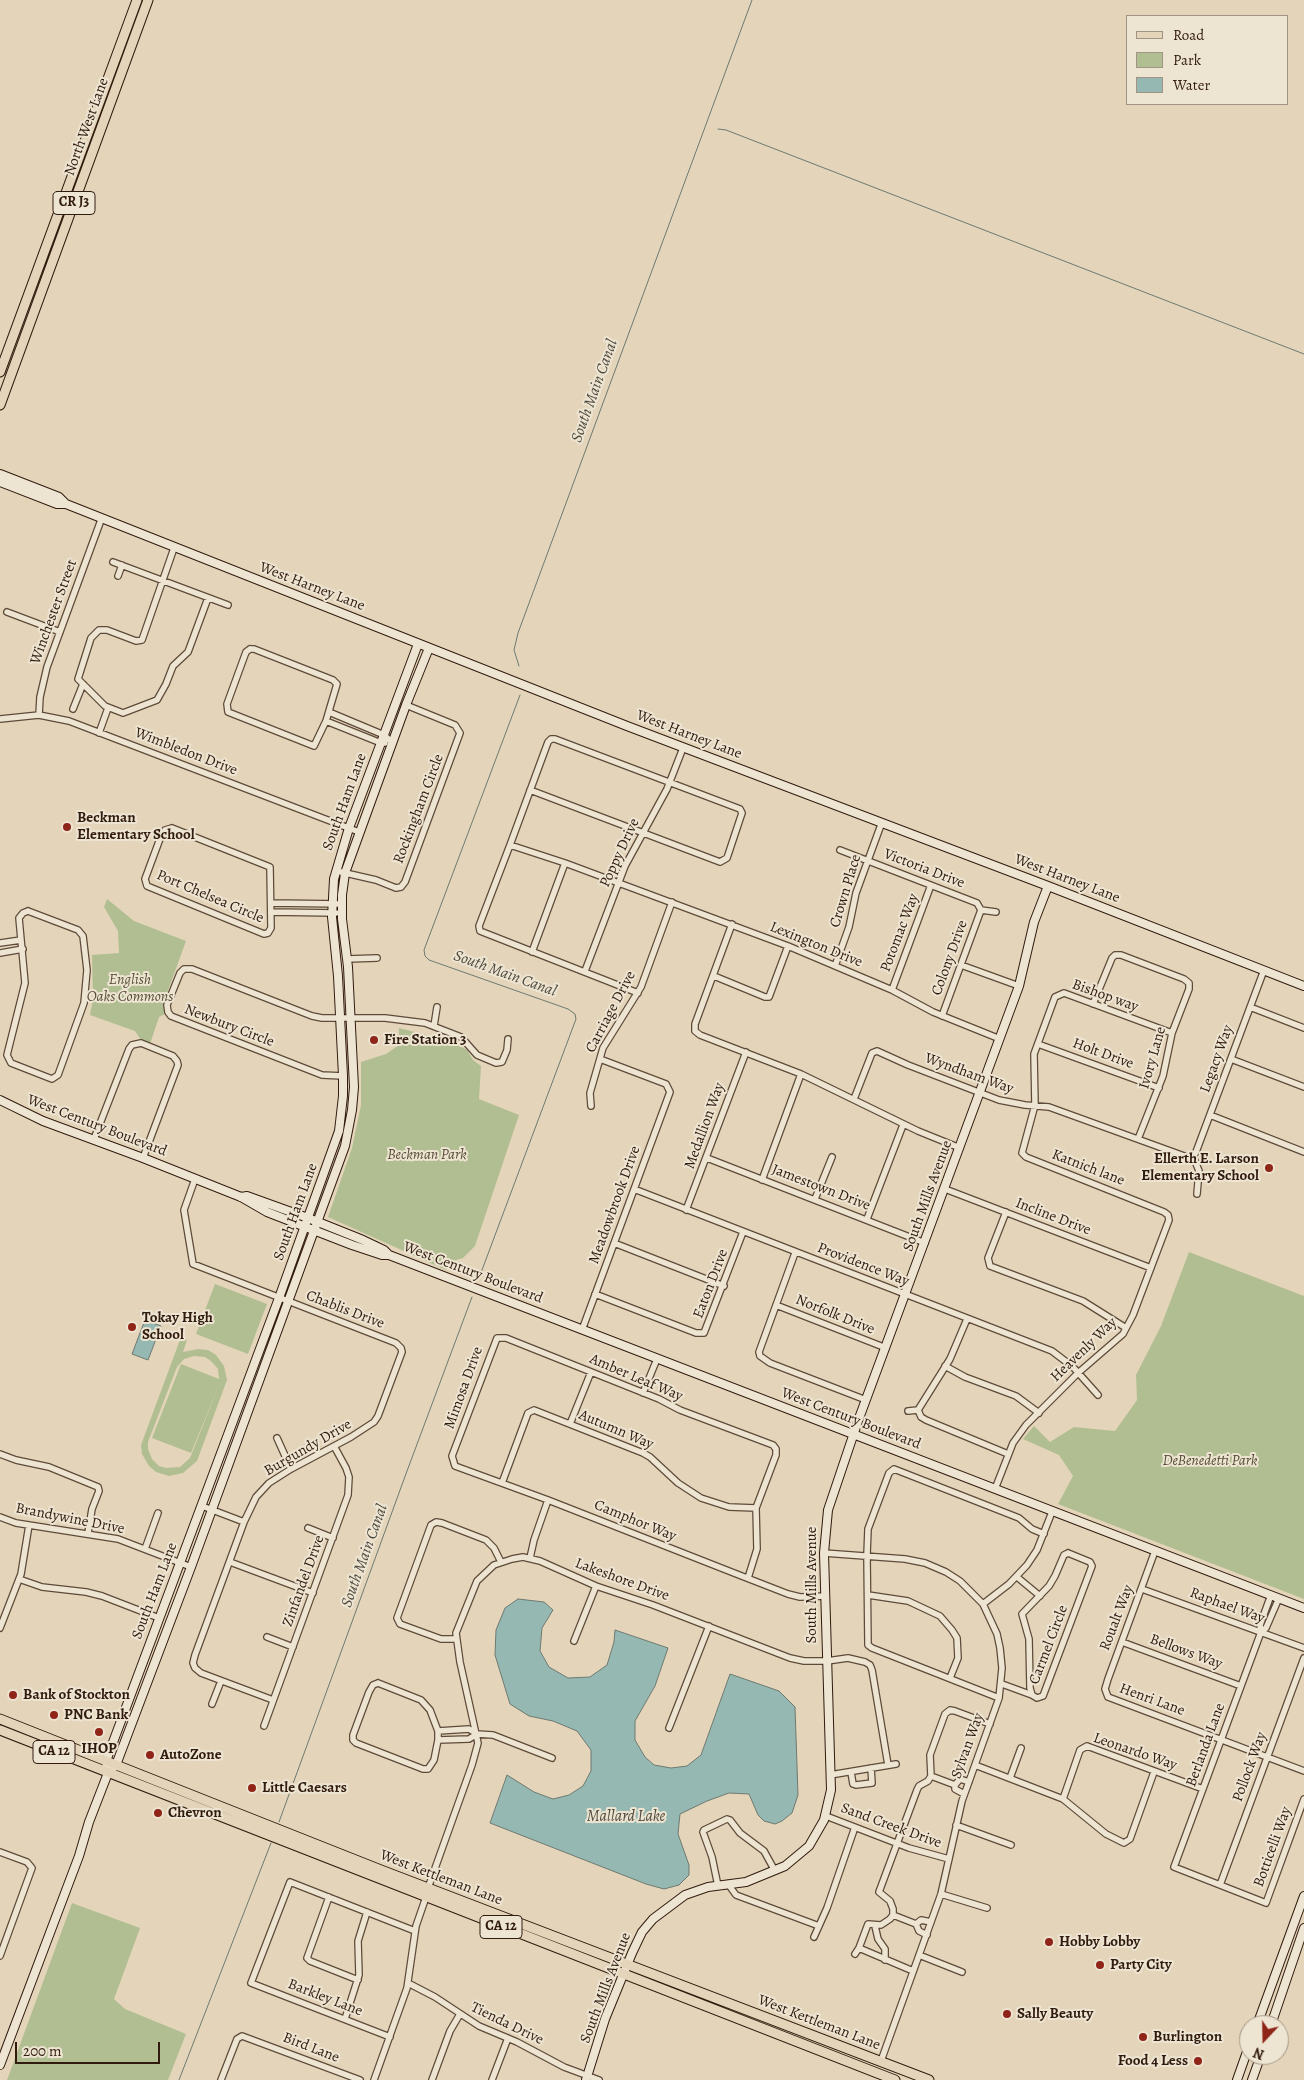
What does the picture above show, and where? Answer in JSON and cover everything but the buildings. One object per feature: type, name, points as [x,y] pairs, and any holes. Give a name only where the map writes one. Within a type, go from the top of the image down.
[{"type":"main road","name":"North West Lane","points":[[0,372],[137,0]]},
{"type":"main road","name":"North West Lane","points":[[0,405],[148,0]]},
{"type":"main road","name":"West Harney Lane","points":[[0,474],[59,497],[66,504],[101,520],[683,748],[882,822],[1304,986]]},
{"type":"main road","name":"West Harney Lane","points":[[0,482],[57,504],[66,504]]},
{"type":"main road","name":"South Ham Lane","points":[[108,1773],[106,1761],[339,1132],[344,1096],[338,976],[332,913],[335,871],[349,828],[418,644]]},
{"type":"main road","name":"South Ham Lane","points":[[0,2065],[79,1856],[89,1822],[108,1773],[116,1765],[213,1510],[345,1146],[350,1126],[354,1088],[347,959],[342,913],[345,873],[406,704],[429,648]]},
{"type":"main road","name":"South Mills Avenue","points":[[587,2078],[605,2019],[642,1932],[660,1912],[685,1895],[718,1886],[746,1882],[775,1871],[795,1860],[809,1846],[826,1816],[831,1790],[824,1552],[828,1510],[866,1400],[1019,986],[1034,922],[1048,886]]},
{"type":"main road","name":"West Century Boulevard","points":[[0,1100],[43,1121],[144,1158],[241,1197],[266,1212],[382,1256],[389,1256],[1304,1608]]},
{"type":"main road","name":"West Century Boulevard","points":[[241,1197],[247,1196],[308,1218],[384,1250],[389,1256]]},
{"type":"main road","name":"West Kettleman Lane","points":[[0,1719],[488,1911],[895,2080]]},
{"type":"main road","name":"West Kettleman Lane","points":[[0,1730],[426,1897],[929,2080]]},
{"type":"main road","points":[[368,1874],[378,1874],[425,1891],[428,1888]]},
{"type":"main road","points":[[426,1897],[431,1894],[479,1913],[488,1911]]},
{"type":"main road","points":[[1261,2015],[1304,1896]]},
{"type":"main road","points":[[1274,2015],[1304,1928]]},
{"type":"main road","points":[[1237,2080],[1242,2065]]},
{"type":"main road","points":[[1253,2080],[1257,2065]]},
{"type":"street","name":"Winchester Street","points":[[39,716],[40,697],[47,667],[101,520]]},
{"type":"street","points":[[174,548],[142,640],[136,641],[107,630],[99,630],[91,638],[78,679],[108,708],[123,713],[157,700],[173,666],[188,652],[208,598]]},
{"type":"street","points":[[113,562],[228,605]]},
{"type":"street","points":[[118,576],[122,565]]},
{"type":"street","points":[[7,612],[60,632]]},
{"type":"street","points":[[254,649],[335,681],[338,688],[329,712],[316,744],[311,746],[228,712],[227,704],[246,652],[254,649]]},
{"type":"street","points":[[73,708],[83,684]]},
{"type":"street","name":"Rockingham Circle","points":[[335,871],[376,880],[396,888],[403,886],[460,732],[455,725],[406,704]]},
{"type":"street","points":[[99,733],[108,708]]},
{"type":"street","points":[[329,712],[384,735],[392,742]]},
{"type":"street","name":"Wimbledon Drive","points":[[0,719],[39,716],[69,721],[359,832]]},
{"type":"street","points":[[326,721],[381,743],[392,742]]},
{"type":"street","points":[[530,790],[720,862],[727,858],[742,816],[740,809],[551,739],[548,742],[530,790],[510,844],[479,926],[480,931],[638,993]]},
{"type":"street","name":"Poppy Drive","points":[[585,971],[618,883],[642,831],[669,783],[683,748]]},
{"type":"street","name":"Crown Place","points":[[835,966],[849,927],[856,893],[882,822]]},
{"type":"street","name":"Port Chelsea Circle","points":[[172,828],[266,865],[271,870],[271,912],[271,928],[268,933],[264,934],[147,886],[145,879],[163,832],[172,828]]},
{"type":"street","name":"Lexington Drive","points":[[510,844],[788,946],[892,990],[942,1016],[1000,1039]]},
{"type":"street","name":"Victoria Drive","points":[[840,850],[977,903],[981,910],[996,912]]},
{"type":"street","points":[[532,952],[565,863]]},
{"type":"street","name":"Potomac Way","points":[[892,990],[931,885]]},
{"type":"street","name":"Carriage Drive","points":[[591,1106],[590,1093],[608,1037],[638,993],[672,902]]},
{"type":"street","name":"Port Chelsea Circle","points":[[271,903],[342,904]]},
{"type":"street","points":[[21,910],[32,911],[78,930],[83,936],[87,970],[84,1003],[58,1075],[54,1078],[48,1078],[11,1063],[8,1060],[7,1055],[25,983],[21,940],[19,918],[21,910]]},
{"type":"street","name":"Colony Drive","points":[[942,1016],[981,910]]},
{"type":"street","name":"Port Chelsea Circle","points":[[271,912],[342,913]]},
{"type":"street","points":[[732,924],[695,1024],[695,1031],[700,1035],[801,1074],[903,1124],[960,1148]]},
{"type":"street","points":[[268,933],[272,939]]},
{"type":"street","points":[[0,943],[21,940]]},
{"type":"street","points":[[714,976],[769,997],[788,946]]},
{"type":"street","points":[[0,953],[23,949]]},
{"type":"street","name":"Ivory Lane","points":[[1093,1004],[1112,958],[1115,955],[1180,977],[1189,984],[1189,989],[1172,1033],[1163,1076],[1138,1139]]},
{"type":"street","points":[[347,959],[377,958]]},
{"type":"street","points":[[961,964],[1019,986]]},
{"type":"street","name":"Newbury Circle","points":[[340,1020],[312,1016],[189,968],[184,969],[180,974],[167,1008],[171,1016],[313,1072],[328,1076],[343,1076]]},
{"type":"street","name":"Legacy Way","points":[[1193,1156],[1264,970]]},
{"type":"street","name":"Bishop way","points":[[1038,1044],[1055,997],[1058,994],[1064,993],[1172,1033]]},
{"type":"street","points":[[434,1026],[437,1007]]},
{"type":"street","points":[[1250,1007],[1304,1028]]},
{"type":"street","points":[[340,1020],[406,1019],[434,1026],[461,1037],[476,1055],[496,1063],[502,1062],[507,1050],[508,1039]]},
{"type":"street","points":[[94,1139],[129,1049],[132,1045],[141,1043],[173,1056],[177,1060],[178,1065],[144,1158]]},
{"type":"street","points":[[1035,1105],[1034,1054],[1038,1044]]},
{"type":"street","name":"Holt Drive","points":[[1038,1044],[1159,1088]]},
{"type":"street","name":"Wyndham Way","points":[[854,1099],[872,1053],[877,1050],[908,1065],[1012,1104],[1035,1105],[1060,1110],[1187,1157],[1193,1156]]},
{"type":"street","name":"Medallion Way","points":[[686,1210],[746,1052]]},
{"type":"street","name":"Meadowbrook Drive","points":[[582,1330],[670,1092],[666,1084],[600,1058]]},
{"type":"street","points":[[1230,1059],[1304,1087]]},
{"type":"street","points":[[762,1180],[801,1074]]},
{"type":"street","name":"Katnich lane","points":[[1035,1105],[1030,1131],[1022,1150],[1026,1157],[1168,1215]]},
{"type":"street","points":[[1210,1115],[1304,1152]]},
{"type":"street","points":[[867,1219],[903,1124]]},
{"type":"street","points":[[1193,1156],[1199,1171],[1197,1194]]},
{"type":"street","points":[[815,1199],[832,1157]]},
{"type":"street","name":"Jamestown Drive","points":[[707,1158],[925,1243]]},
{"type":"street","points":[[195,1179],[184,1210],[193,1264],[279,1298]]},
{"type":"street","name":"Providence Way","points":[[634,1189],[1052,1351],[1066,1360],[1098,1395]]},
{"type":"street","name":"Incline Drive","points":[[945,1189],[1151,1268]]},
{"type":"street","points":[[1006,1212],[988,1262],[990,1266],[1083,1301],[1126,1328]]},
{"type":"street","name":"Heavenly Way","points":[[995,1490],[1008,1454],[1019,1433],[1078,1373],[1112,1345],[1126,1328],[1169,1220],[1168,1215]]},
{"type":"street","name":"Eaton Drive","points":[[596,1294],[701,1334],[706,1331],[743,1232]]},
{"type":"street","points":[[614,1243],[724,1286]]},
{"type":"street","points":[[795,1253],[759,1352],[762,1358],[770,1362],[866,1400]]},
{"type":"street","name":"Chablis Drive","points":[[279,1298],[396,1343],[401,1348]]},
{"type":"street","name":"Norfolk Drive","points":[[776,1305],[886,1348]]},
{"type":"street","points":[[918,1410],[957,1345],[967,1319]]},
{"type":"street","name":"Amber Leaf Way","points":[[498,1338],[506,1338],[773,1446],[777,1453],[756,1508]]},
{"type":"street","name":"Mimosa Drive","points":[[455,1448],[494,1344],[498,1338]]},
{"type":"street","name":"Burgundy Drive","points":[[221,1681],[198,1671],[193,1663],[194,1656],[244,1522],[256,1496],[262,1489],[291,1469],[369,1427],[378,1416],[402,1352],[401,1348]]},
{"type":"street","points":[[643,1393],[657,1359]]},
{"type":"street","points":[[945,1366],[965,1377],[1022,1400],[1039,1412]]},
{"type":"street","points":[[570,1424],[591,1372]]},
{"type":"street","name":"Autumn Way","points":[[502,1483],[528,1413],[534,1410],[650,1457],[678,1483],[701,1498],[729,1507],[756,1508]]},
{"type":"street","points":[[908,1411],[918,1410]]},
{"type":"street","points":[[918,1410],[921,1417],[926,1420],[1008,1454]]},
{"type":"street","points":[[278,1438],[291,1469]]},
{"type":"street","name":"Zinfandel Drive","points":[[264,1726],[348,1495],[349,1486],[346,1468],[334,1446]]},
{"type":"street","name":"Camphor Way","points":[[455,1448],[452,1462],[457,1468],[548,1500],[800,1597],[826,1596]]},
{"type":"street","points":[[0,1454],[16,1460],[49,1467],[98,1487],[99,1491],[92,1509],[88,1533]]},
{"type":"street","points":[[999,1698],[868,1645],[868,1529],[889,1473],[894,1469],[1019,1518],[1032,1529],[1044,1534]]},
{"type":"street","points":[[530,1558],[548,1500]]},
{"type":"street","points":[[202,1506],[244,1522]]},
{"type":"street","points":[[748,1578],[757,1549],[756,1508]]},
{"type":"street","points":[[145,1549],[158,1512]]},
{"type":"street","points":[[983,1604],[1017,1576],[1037,1550],[1052,1512]]},
{"type":"street","name":"Brandywine Drive","points":[[0,1517],[16,1523],[118,1539],[191,1568]]},
{"type":"street","points":[[456,1639],[441,1640],[400,1624],[397,1618],[431,1525],[442,1523],[486,1540],[494,1548],[501,1562]]},
{"type":"street","points":[[0,1628],[18,1579],[26,1550],[28,1525]]},
{"type":"street","points":[[308,1528],[333,1538]]},
{"type":"street","name":"Roualt Way","points":[[1106,1694],[1108,1679],[1155,1551]]},
{"type":"street","name":"Sylvan Way","points":[[824,1552],[905,1559],[938,1569],[960,1581],[983,1604],[997,1634],[1002,1668],[1002,1684],[999,1698],[964,1794],[941,1894],[881,2061]]},
{"type":"street","name":"Carmel Circle","points":[[1068,1553],[1092,1563],[1042,1696],[1040,1698],[1032,1695],[1030,1688],[1029,1639],[1022,1614],[1056,1576],[1064,1555],[1068,1553]]},
{"type":"street","name":"Lakeshore Drive","points":[[428,1888],[476,1754],[478,1743],[456,1639],[460,1620],[477,1581],[501,1562],[517,1558],[530,1558],[596,1586],[632,1597],[790,1658],[804,1661],[827,1661],[854,1658],[871,1666],[888,1765]]},
{"type":"street","points":[[230,1562],[313,1593]]},
{"type":"street","name":"Carmel Circle","points":[[1017,1576],[1040,1596]]},
{"type":"street","points":[[18,1579],[42,1587],[86,1592],[102,1596],[159,1618]]},
{"type":"street","points":[[574,1641],[596,1586]]},
{"type":"street","name":"Raphael Way","points":[[1142,1589],[1304,1648]]},
{"type":"street","points":[[868,1595],[908,1601],[940,1616],[956,1638],[958,1658],[950,1678]]},
{"type":"street","name":"Berlanda Lane","points":[[1220,1885],[1174,1867],[1261,1632],[1260,1625],[1270,1595]]},
{"type":"street","name":"Berlanda Lane","points":[[1261,1632],[1266,1628],[1279,1598]]},
{"type":"street","points":[[669,1728],[709,1626]]},
{"type":"street","points":[[267,1637],[293,1647]]},
{"type":"street","name":"Bellows Way","points":[[1122,1642],[1241,1686]]},
{"type":"street","name":"Pollock Way","points":[[1220,1885],[1304,1658]]},
{"type":"street","points":[[212,1704],[221,1681],[273,1700]]},
{"type":"street","points":[[378,1683],[421,1700],[426,1704],[438,1732],[434,1760],[426,1770],[356,1743],[353,1737],[369,1692],[378,1683]]},
{"type":"street","points":[[1002,1684],[1032,1695]]},
{"type":"street","name":"Henri Lane","points":[[1106,1694],[1112,1699],[1304,1771]]},
{"type":"street","points":[[913,1971],[857,1951],[868,1924],[875,1926],[886,1922],[893,1915],[890,1901],[879,1892],[917,1790],[931,1776],[930,1755],[947,1712],[955,1711],[990,1724]]},
{"type":"street","points":[[438,1732],[469,1729],[477,1734],[493,1735],[552,1758]]},
{"type":"street","points":[[438,1740],[469,1739],[477,1734]]},
{"type":"street","name":"Leonardo Way","points":[[1063,1799],[1083,1746],[1091,1747],[1202,1790]]},
{"type":"street","points":[[1010,1778],[1021,1748]]},
{"type":"street","points":[[830,1775],[896,1764]]},
{"type":"street","points":[[975,1765],[1063,1799],[1106,1834],[1118,1841],[1128,1842],[1154,1772]]},
{"type":"street","points":[[851,1772],[853,1784],[872,1783],[871,1768]]},
{"type":"street","points":[[931,1776],[955,1784]]},
{"type":"street","points":[[955,1784],[960,1779],[969,1782]]},
{"type":"street","points":[[955,1784],[955,1789],[964,1794]]},
{"type":"street","name":"Botticelli Way","points":[[1220,1885],[1266,1903],[1304,1799]]},
{"type":"street","name":"Sand Creek Drive","points":[[826,1816],[929,1855],[948,1859]]},
{"type":"street","points":[[718,1886],[712,1857],[703,1832],[727,1819],[730,1820],[736,1830],[764,1852],[775,1871]]},
{"type":"street","points":[[956,1825],[1011,1845]]},
{"type":"street","points":[[814,1937],[828,1908],[855,1827]]},
{"type":"street","points":[[0,1852],[27,1862],[31,1866],[32,1871],[0,1956]]},
{"type":"street","name":"Barkley Lane","points":[[329,1897],[290,1882],[251,1983],[390,2037]]},
{"type":"street","points":[[728,1884],[736,1895],[819,1926]]},
{"type":"street","points":[[941,1894],[987,1908]]},
{"type":"street","points":[[358,1980],[306,1958],[329,1897],[415,1931]]},
{"type":"street","points":[[374,2080],[408,1983],[415,1931],[426,1897]]},
{"type":"street","points":[[345,2019],[358,1980],[358,1941],[367,1912]]},
{"type":"street","points":[[893,1915],[916,1924],[919,1931],[926,1935]]},
{"type":"street","points":[[916,1924],[921,1920],[931,1922]]},
{"type":"street","points":[[875,1926],[878,1939],[885,1949],[885,1960]]},
{"type":"street","points":[[919,1955],[962,1972]]},
{"type":"street","name":"Tienda Drive","points":[[408,1983],[431,1994],[479,2026],[508,2038],[587,2078],[599,2080]]},
{"type":"street","points":[[432,2080],[450,2031],[460,2014]]},
{"type":"street","name":"Bird Lane","points":[[222,2080],[237,2039],[242,2036],[360,2080]]},
{"type":"street","points":[[492,2080],[508,2038]]},
{"type":"green space","name":"English Oaks Commons","points":[[107,899],[134,921],[186,941],[163,1004],[165,1014],[159,1017],[150,1044],[141,1040],[135,1031],[90,1015],[93,999],[92,955],[119,953],[118,931],[104,907]]},
{"type":"green space","name":"Beckman Park","points":[[399,1028],[450,1041],[467,1050],[473,1060],[481,1066],[479,1099],[519,1115],[475,1246],[463,1258],[449,1262],[446,1270],[328,1217],[352,1148],[361,1105],[361,1062],[386,1054],[399,1045]]},
{"type":"green space","name":"DeBenedetti Park","points":[[1189,1252],[1304,1296],[1304,1599],[1058,1504],[1073,1476],[1059,1455],[1023,1439],[1034,1426],[1050,1442],[1074,1427],[1115,1431],[1137,1400],[1136,1375],[1161,1326]]},
{"type":"green space","points":[[215,1284],[267,1304],[248,1354],[196,1334]]},
{"type":"green space","points":[[181,1337],[187,1340],[183,1352],[198,1349],[208,1350],[216,1355],[224,1366],[227,1380],[197,1461],[183,1473],[169,1476],[156,1472],[149,1466],[142,1454],[141,1445]],"holes":[[[194,1356],[205,1357],[218,1369],[219,1379],[181,1364],[152,1438],[191,1453],[219,1385],[190,1458],[180,1467],[166,1468],[159,1466],[152,1459],[148,1449],[148,1442],[177,1367],[184,1359]]]},
{"type":"green space","points":[[72,1903],[140,1928],[114,1999],[125,2009],[186,2034],[168,2080],[7,2080]]},
{"type":"water","points":[[145,1320],[161,1326],[148,1360],[132,1354]]},
{"type":"water","name":"Mallard Lake","points":[[518,1599],[544,1602],[553,1610],[542,1628],[540,1651],[549,1667],[568,1678],[590,1677],[607,1665],[614,1642],[615,1630],[668,1648],[655,1686],[635,1721],[635,1740],[645,1757],[654,1765],[671,1768],[687,1766],[701,1755],[730,1674],[779,1691],[795,1707],[798,1795],[792,1813],[775,1824],[764,1821],[758,1815],[749,1794],[729,1793],[680,1814],[678,1834],[689,1865],[689,1875],[679,1885],[664,1889],[646,1884],[490,1823],[507,1775],[534,1792],[553,1799],[569,1795],[583,1786],[591,1771],[591,1750],[577,1731],[553,1721],[529,1716],[510,1704],[495,1655],[496,1630],[505,1608]]},
{"type":"waterway","name":"South Main Canal","points":[[519,666],[514,650],[518,633],[752,0]]},
{"type":"waterway","points":[[718,129],[726,130],[1304,354]]},
{"type":"waterway","name":"South Main Canal","points":[[479,1278],[576,1019],[575,1014],[568,1009],[429,960],[425,956],[424,950],[520,695]]},
{"type":"waterway","name":"South Main Canal","points":[[279,1822],[472,1297]]},
{"type":"waterway","points":[[179,2080],[271,1843]]},
{"type":"place","name":"Beckman Elementary School","points":[[67,827]]},
{"type":"place","name":"Fire Station 3","points":[[374,1040]]},
{"type":"place","name":"Ellerth E. Larson Elementary School","points":[[1269,1168]]},
{"type":"place","name":"Tokay High School","points":[[132,1327]]},
{"type":"place","name":"Bank of Stockton","points":[[13,1695]]},
{"type":"place","name":"PNC Bank","points":[[54,1715]]},
{"type":"place","name":"IHOP","points":[[99,1732]]},
{"type":"place","name":"AutoZone","points":[[150,1755]]},
{"type":"place","name":"Little Caesars","points":[[252,1788]]},
{"type":"place","name":"Chevron","points":[[158,1813]]},
{"type":"place","name":"Hobby Lobby","points":[[1049,1942]]},
{"type":"place","name":"Party City","points":[[1100,1965]]},
{"type":"place","name":"Sally Beauty","points":[[1007,2014]]},
{"type":"place","name":"Burlington","points":[[1143,2037]]},
{"type":"place","name":"Food 4 Less","points":[[1198,2061]]}]
